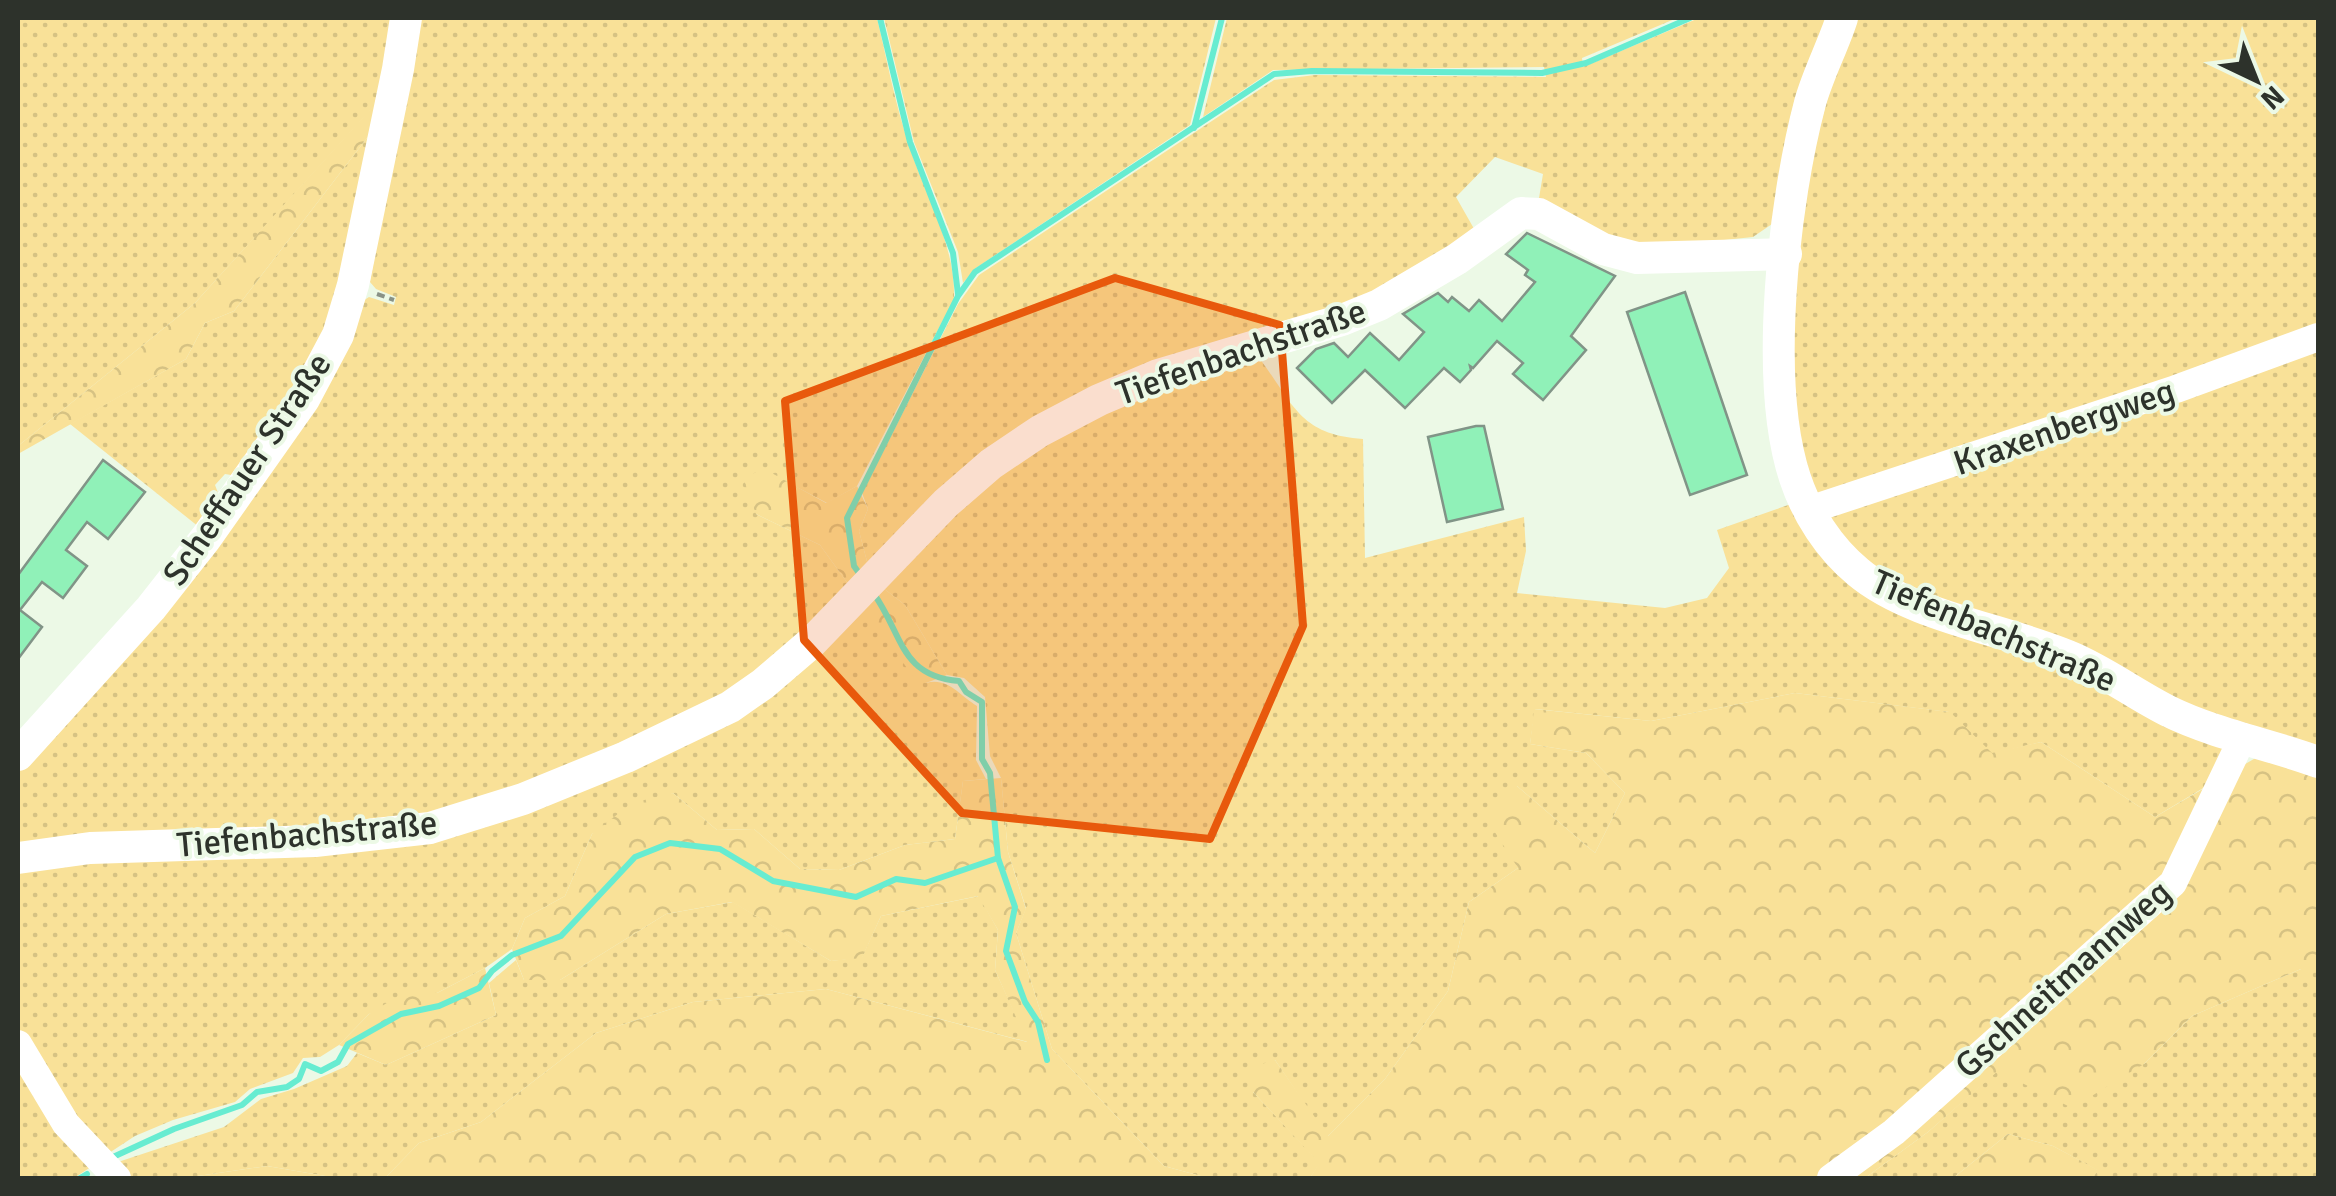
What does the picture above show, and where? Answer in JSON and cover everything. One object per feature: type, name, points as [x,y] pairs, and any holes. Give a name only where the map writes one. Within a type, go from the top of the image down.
[{"type":"street","name":"Scheffauer Straße","points":[[18,755],[151,608],[206,538],[304,398],[338,335],[354,285],[406,18]]},
{"type":"street","points":[[1786,254],[1803,131],[1811,98],[1842,18]]},
{"type":"street","name":"Tiefenbachstraße","points":[[18,858],[90,848],[316,841],[430,828],[524,799],[626,758],[716,714],[763,684],[869,585],[946,503],[991,464],[1040,431],[1158,375],[1342,320],[1379,305],[1457,259],[1521,213],[1538,214],[1603,249],[1637,258],[1786,254],[1779,368],[1794,476],[1808,510],[1833,547],[1859,573],[1898,598],[2070,656],[2171,713],[2318,762]]},
{"type":"street","name":"Kraxenbergweg","points":[[1808,510],[2140,401],[2318,337]]},
{"type":"street","name":"Gschneitmannweg","points":[[1830,1178],[1894,1132],[2173,884],[2243,738]]},
{"type":"street","points":[[18,1044],[66,1124],[117,1178]]},
{"type":"highlighted area","points":[[1115,278],[1280,325],[1303,626],[1210,839],[962,813],[804,640],[785,401]]},
{"type":"green space","points":[[18,18],[397,18],[386,93],[195,303],[18,446]]},
{"type":"green space","points":[[416,18],[877,18],[904,129],[945,240],[954,299],[857,486],[827,503],[768,472],[756,514],[820,545],[854,592],[757,681],[459,815],[18,852],[18,770],[358,304],[369,297],[394,305],[396,297],[376,289],[370,282]]},
{"type":"green space","points":[[884,18],[1216,18],[1190,125],[976,268],[963,283],[958,252],[914,142]]},
{"type":"green space","points":[[1227,18],[1677,18],[1582,58],[1583,67],[1699,18],[1833,18],[1772,224],[1753,237],[1638,249],[1538,204],[1543,174],[1495,157],[1456,197],[1477,234],[1365,301],[1101,391],[870,573],[859,531],[868,509],[862,493],[958,304],[979,275],[1274,80],[1315,75],[1546,77],[1544,67],[1273,70],[1203,117]]},
{"type":"green space","points":[[1850,18],[2318,18],[2318,333],[1821,497],[1812,491],[1792,421],[1793,222]]},
{"type":"green space","points":[[386,92],[377,125],[234,311],[205,323],[186,359],[18,454],[18,446],[195,303]]},
{"type":"green space","points":[[377,125],[319,357],[237,476],[225,474],[215,485],[220,498],[199,527],[70,424],[186,359],[205,323],[234,311]]},
{"type":"green space","points":[[2318,345],[2318,752],[2184,706],[1888,583],[1825,520],[1835,511]]},
{"type":"green space","points":[[1260,359],[1291,403],[1312,424],[1342,436],[1363,439],[1365,558],[1524,517],[1526,551],[1517,593],[1665,608],[1707,598],[1729,568],[1717,530],[1794,503],[1811,536],[2224,748],[2215,781],[2155,817],[2041,742],[1992,754],[1949,712],[1795,693],[1651,721],[1535,709],[1530,744],[1586,753],[1625,793],[1595,853],[1517,786],[1518,868],[1469,902],[1448,991],[1385,1079],[1327,1137],[1275,1060],[1253,1092],[1320,1163],[1310,1178],[1208,1178],[1164,1166],[1052,1049],[1016,933],[1026,908],[1008,852],[1001,778],[990,756],[985,697],[964,678],[947,675],[905,605],[878,584],[947,510],[1098,407]]},
{"type":"green space","points":[[768,471],[826,503],[857,486],[868,509],[859,531],[870,573],[854,592],[820,545],[756,514],[742,475]]},
{"type":"green space","points":[[878,584],[905,605],[947,675],[926,683],[916,681],[860,601]]},
{"type":"green space","points":[[860,601],[926,683],[947,685],[977,706],[976,760],[986,779],[963,781],[955,839],[905,845],[839,870],[800,869],[754,829],[717,830],[673,793],[592,834],[565,896],[525,918],[512,949],[485,968],[437,993],[369,1014],[339,1045],[320,1057],[303,1058],[293,1073],[250,1089],[235,1102],[135,1136],[106,1155],[70,1118],[18,1031],[18,863],[318,847],[672,743]]},
{"type":"green space","points":[[1795,693],[1950,712],[1992,753],[2041,742],[2155,817],[2264,753],[2318,773],[2318,969],[2301,969],[2192,1016],[2144,1064],[2072,1108],[1998,1071],[1928,1132],[1865,1178],[1310,1178],[1319,1163],[1253,1092],[1251,1067],[1275,1060],[1328,1136],[1385,1079],[1448,991],[1469,902],[1518,868],[1487,820],[1517,786],[1595,853],[1625,793],[1586,753],[1530,744],[1534,709],[1651,721]]},
{"type":"green space","points":[[1001,778],[1008,852],[1026,909],[1016,933],[1052,1049],[1164,1166],[1208,1178],[337,1178],[387,1176],[419,1143],[481,1122],[596,1033],[693,1002],[826,989],[1027,1042],[995,970],[998,930],[978,896],[881,916],[862,958],[831,961],[732,902],[666,914],[560,980],[524,980],[512,949],[525,918],[565,896],[592,834],[632,803],[673,793],[717,830],[754,829],[800,869],[839,870],[905,845],[955,839],[963,781]]},
{"type":"green space","points":[[979,896],[998,930],[995,970],[1028,1042],[826,989],[693,1002],[596,1033],[481,1122],[419,1143],[387,1176],[337,1178],[267,1166],[184,1178],[126,1178],[115,1163],[224,1127],[261,1099],[347,1066],[357,1053],[386,1065],[496,1015],[489,983],[516,960],[524,980],[560,980],[666,914],[733,902],[831,961],[862,957],[881,916]]},
{"type":"green space","points":[[485,968],[496,1015],[386,1065],[339,1045],[369,1014],[416,985],[437,993]]},
{"type":"green space","points":[[2301,969],[2318,969],[2318,1178],[2093,1178],[2097,1170],[2053,1146],[2008,1134],[1953,1178],[1865,1178],[1928,1132],[1998,1070],[2144,1064],[2192,1016]]},
{"type":"green space","points":[[18,1059],[97,1163],[74,1178],[18,1178]]},
{"type":"green space","points":[[2008,1134],[2053,1146],[2098,1170],[2093,1178],[1953,1178]]},
{"type":"green space","points":[[267,1166],[337,1178],[184,1178]]},
{"type":"building","points":[[1527,233],[1615,276],[1571,336],[1586,350],[1543,400],[1513,374],[1523,363],[1497,341],[1473,368],[1470,366],[1460,382],[1444,368],[1405,408],[1365,370],[1332,403],[1297,368],[1316,349],[1334,343],[1348,357],[1370,333],[1399,360],[1424,332],[1403,314],[1438,293],[1448,302],[1452,297],[1469,311],[1479,300],[1502,321],[1535,282],[1525,275],[1528,270],[1506,254]]},
{"type":"building","points":[[1685,292],[1747,475],[1690,495],[1627,312]]},
{"type":"building","points":[[1484,426],[1503,509],[1447,522],[1428,437]]},
{"type":"building","points":[[103,460],[145,492],[108,539],[87,522],[66,550],[87,566],[63,598],[42,582],[20,610],[42,627],[18,659],[18,575]]},
{"type":"waterway","points":[[880,18],[910,142],[953,253],[958,294]]},
{"type":"waterway","points":[[1194,128],[1222,18]]},
{"type":"waterway","points":[[861,576],[854,566],[847,518],[958,296],[975,272],[1274,74],[1542,73],[1586,63],[1690,18]]},
{"type":"waterway","points":[[874,594],[914,662],[940,678],[959,681],[966,692],[982,702],[982,759],[990,773],[998,858],[1015,907],[1006,951],[1025,1002],[1038,1022],[1047,1060]]},
{"type":"waterway","points":[[113,1157],[174,1129],[242,1105],[257,1092],[287,1087],[299,1079],[305,1064],[321,1071],[338,1062],[348,1044],[401,1014],[439,1006],[479,988],[512,955],[561,936],[635,857],[670,843],[720,849],[773,881],[856,897],[896,879],[925,883],[998,858]]},
{"type":"waterway","points":[[80,1178],[87,1174]]}]
